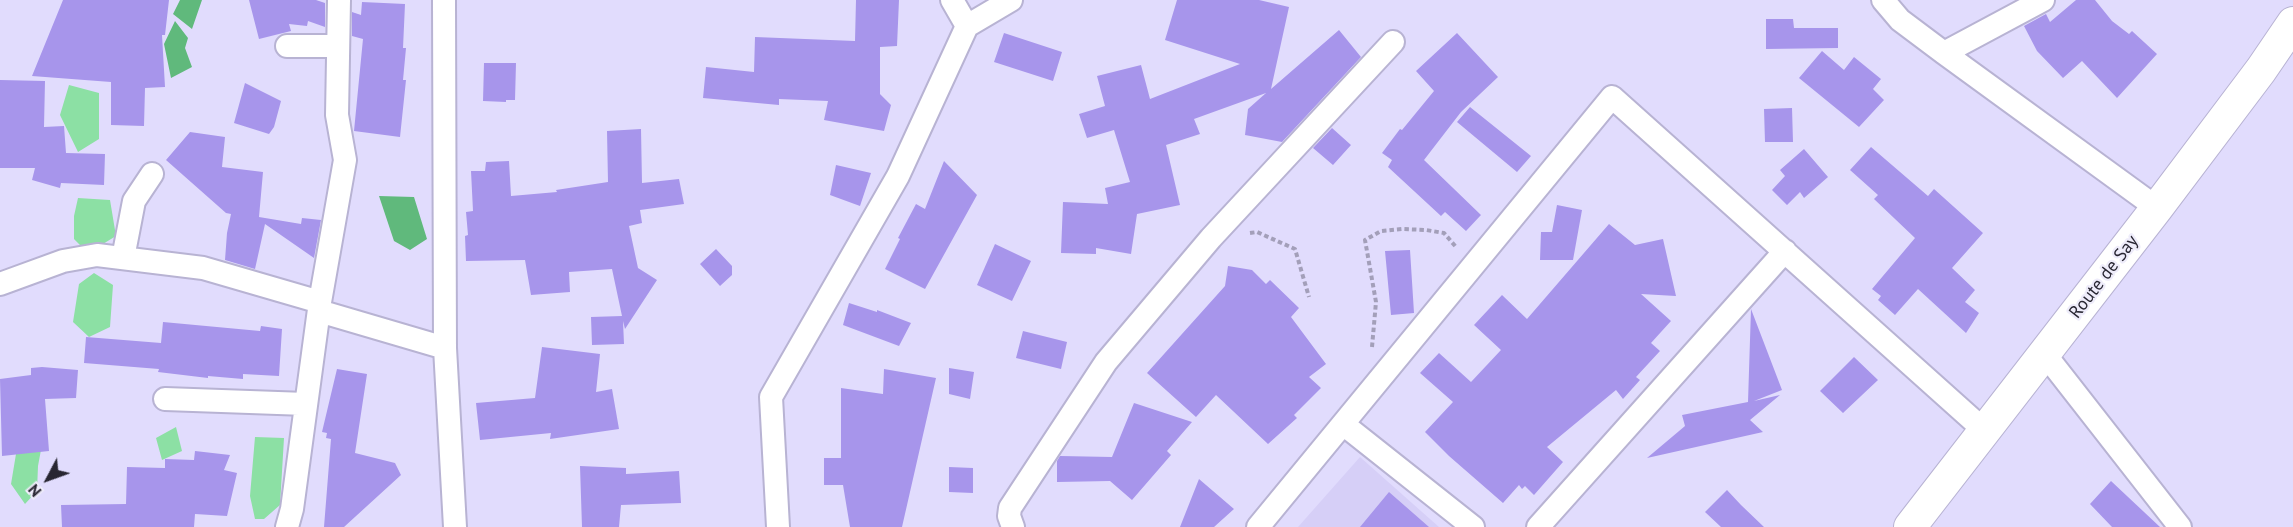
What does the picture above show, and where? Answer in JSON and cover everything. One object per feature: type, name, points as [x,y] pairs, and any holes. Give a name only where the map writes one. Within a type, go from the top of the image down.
[{"type":"main road","name":"Route de Say","points":[[1910,527],[2157,208],[2261,70],[2293,23]]},
{"type":"street","points":[[287,527],[292,509],[319,307],[345,160],[337,115],[339,0]]},
{"type":"street","points":[[444,0],[445,348],[455,527]]},
{"type":"street","points":[[952,0],[967,26]]},
{"type":"street","points":[[778,527],[771,398],[898,176],[967,26],[1011,0]]},
{"type":"street","points":[[1883,0],[1900,20],[2157,208]]},
{"type":"street","points":[[1944,53],[2043,0]]},
{"type":"street","points":[[1013,527],[1009,516],[1010,508],[1106,362],[1211,238],[1393,42]]},
{"type":"street","points":[[287,46],[338,46]]},
{"type":"street","points":[[1258,527],[1612,97],[1985,431]]},
{"type":"street","points":[[123,258],[134,201],[152,174]]},
{"type":"street","points":[[1538,527],[1785,252]]},
{"type":"street","points":[[0,284],[63,261],[97,255],[203,268],[445,348]]},
{"type":"street","points":[[2044,353],[2180,527]]},
{"type":"street","points":[[165,399],[306,404]]},
{"type":"street","points":[[1343,424],[1473,527]]},
{"type":"path","points":[[1366,396],[1376,302],[1365,240],[1381,231],[1402,229],[1444,233],[1473,266]]},
{"type":"path","points":[[1211,238],[1257,232],[1295,249],[1309,297]]},
{"type":"shaded area","points":[[1360,457],[1439,527],[1298,527]]},
{"type":"green space","points":[[180,0],[202,0],[192,29],[173,14]]},
{"type":"green space","points":[[175,21],[188,38],[185,48],[192,67],[171,78],[164,44]]},
{"type":"green space","points":[[69,85],[99,93],[99,139],[78,152],[60,115]]},
{"type":"green space","points":[[379,196],[414,197],[427,239],[410,250],[394,241]]},
{"type":"green space","points":[[78,198],[110,200],[116,236],[88,253],[74,239],[74,216]]},
{"type":"green space","points":[[94,273],[113,285],[110,327],[89,337],[73,322],[79,284]]},
{"type":"green space","points":[[176,427],[182,451],[162,460],[156,438]]},
{"type":"green space","points":[[255,437],[284,438],[280,505],[264,519],[255,519],[250,496]]},
{"type":"green space","points":[[43,439],[38,466],[37,491],[25,504],[11,484],[18,442]]},
{"type":"building","points":[[63,0],[169,0],[165,35],[162,35],[165,87],[145,88],[144,126],[111,125],[111,82],[32,76]]},
{"type":"building","points":[[249,0],[316,0],[325,3],[325,27],[308,21],[307,26],[289,24],[291,31],[259,39]]},
{"type":"building","points":[[856,0],[899,0],[897,46],[880,47],[880,94],[891,105],[884,131],[824,120],[828,101],[779,99],[779,105],[703,98],[706,67],[754,72],[755,37],[855,41]]},
{"type":"building","points":[[1177,0],[1259,0],[1289,7],[1271,89],[1339,30],[1361,57],[1282,142],[1245,135],[1248,109],[1266,93],[1194,119],[1200,134],[1166,145],[1180,205],[1137,214],[1131,254],[1096,248],[1096,254],[1061,253],[1063,202],[1108,204],[1105,188],[1130,182],[1114,130],[1087,138],[1079,114],[1105,106],[1097,76],[1141,65],[1150,99],[1240,64],[1165,40]]},
{"type":"building","points":[[2076,0],[2095,0],[2112,21],[2129,34],[2132,31],[2157,54],[2117,98],[2082,61],[2063,78],[2037,51],[2024,26],[2046,14],[2050,22]]},
{"type":"building","points":[[362,2],[405,4],[403,48],[406,48],[403,80],[406,80],[400,137],[354,131],[363,39],[352,36],[352,12],[361,15]]},
{"type":"building","points":[[1766,19],[1793,19],[1794,28],[1838,28],[1838,48],[1766,49]]},
{"type":"building","points":[[1004,33],[1062,52],[1053,81],[994,62]]},
{"type":"building","points":[[1457,33],[1498,77],[1461,112],[1424,160],[1481,215],[1466,231],[1445,212],[1441,216],[1388,167],[1392,160],[1382,153],[1434,91],[1416,71]]},
{"type":"building","points":[[1822,51],[1844,70],[1854,57],[1881,79],[1873,89],[1884,100],[1859,127],[1799,78]]},
{"type":"building","points":[[484,63],[516,63],[515,100],[483,101]]},
{"type":"building","points":[[0,80],[45,81],[44,127],[64,126],[66,153],[105,154],[104,185],[61,183],[60,188],[32,180],[35,168],[0,168]]},
{"type":"building","points":[[245,83],[281,101],[274,127],[269,134],[234,123]]},
{"type":"building","points":[[1470,107],[1531,156],[1517,172],[1457,122]]},
{"type":"building","points":[[1792,108],[1793,142],[1765,142],[1764,109]]},
{"type":"building","points":[[1332,128],[1351,145],[1333,165],[1313,148]]},
{"type":"building","points":[[641,129],[642,183],[679,179],[684,204],[640,210],[642,223],[629,226],[638,268],[657,280],[625,329],[623,321],[624,344],[592,345],[591,317],[622,316],[612,269],[569,272],[570,292],[531,295],[525,260],[466,261],[465,236],[468,235],[466,212],[473,211],[471,171],[485,171],[486,162],[509,161],[511,196],[557,192],[556,190],[608,182],[607,131]]},
{"type":"building","points":[[190,132],[225,137],[222,167],[263,172],[259,217],[301,224],[302,218],[321,220],[314,258],[265,224],[255,269],[225,260],[231,214],[226,213],[166,160]]},
{"type":"building","points":[[1871,147],[1928,196],[1934,189],[1983,233],[1952,268],[1975,290],[1965,302],[1979,313],[1966,333],[1918,289],[1895,315],[1878,300],[1881,296],[1872,289],[1915,238],[1874,199],[1878,195],[1850,170]]},
{"type":"building","points":[[1804,149],[1828,177],[1804,198],[1800,192],[1787,205],[1772,190],[1785,176],[1780,170]]},
{"type":"building","points":[[944,161],[977,195],[925,289],[885,269],[916,204],[925,209]]},
{"type":"building","points":[[836,165],[871,173],[860,206],[830,195]]},
{"type":"building","points":[[1557,205],[1582,210],[1573,260],[1540,260],[1541,232],[1552,232]]},
{"type":"building","points":[[1609,224],[1635,245],[1663,239],[1676,296],[1641,294],[1671,321],[1651,343],[1660,351],[1636,377],[1640,380],[1623,399],[1616,390],[1547,447],[1563,462],[1534,495],[1525,486],[1522,489],[1519,485],[1503,503],[1425,432],[1453,402],[1420,373],[1439,353],[1471,382],[1501,350],[1474,325],[1502,295],[1527,319]]},
{"type":"building","points":[[995,244],[1031,261],[1012,301],[977,285]]},
{"type":"building","points":[[716,249],[732,266],[732,275],[720,286],[700,264]]},
{"type":"building","points":[[1410,250],[1414,313],[1391,315],[1385,251]]},
{"type":"building","points":[[1228,266],[1252,270],[1266,284],[1270,280],[1299,308],[1291,317],[1326,364],[1309,377],[1321,388],[1294,415],[1297,418],[1268,444],[1216,395],[1196,417],[1147,373],[1225,286]]},
{"type":"building","points":[[849,303],[877,312],[877,310],[911,323],[899,346],[843,325]]},
{"type":"building","points":[[1751,309],[1782,390],[1754,401],[1780,395],[1750,420],[1763,432],[1647,458],[1685,426],[1682,415],[1748,402]]},
{"type":"building","points":[[163,322],[260,331],[261,326],[282,329],[279,376],[243,374],[243,379],[208,376],[208,378],[158,372],[159,369],[84,363],[86,337],[161,343]]},
{"type":"building","points":[[1023,331],[1067,342],[1061,369],[1016,358]]},
{"type":"building","points":[[542,347],[600,354],[596,392],[612,389],[619,429],[550,439],[551,433],[480,440],[476,403],[535,398]]},
{"type":"building","points":[[1854,357],[1878,380],[1843,413],[1820,391]]},
{"type":"building","points":[[31,368],[78,370],[76,398],[45,399],[49,451],[2,456],[0,379],[31,375]]},
{"type":"building","points":[[949,368],[974,372],[970,399],[949,394]]},
{"type":"building","points":[[337,369],[367,374],[355,453],[395,463],[401,475],[344,527],[324,527],[331,439],[326,438],[327,433],[322,432]]},
{"type":"building","points":[[884,369],[936,378],[902,527],[850,527],[843,485],[824,485],[824,458],[841,458],[841,388],[883,394]]},
{"type":"building","points":[[1134,403],[1192,422],[1167,451],[1171,455],[1132,500],[1110,481],[1057,482],[1057,461],[1060,456],[1112,457]]},
{"type":"building","points":[[195,451],[230,455],[224,470],[237,473],[227,516],[195,514],[194,527],[62,527],[61,505],[126,504],[127,467],[165,468],[165,459],[194,460]]},
{"type":"building","points":[[580,466],[626,468],[626,474],[679,471],[681,503],[621,505],[619,527],[582,527]]},
{"type":"building","points":[[949,467],[973,468],[973,493],[949,492]]},
{"type":"building","points":[[1199,479],[1234,509],[1214,527],[1180,527]]},
{"type":"building","points":[[2111,481],[2160,527],[2112,527],[2090,504]]},
{"type":"building","points":[[1727,490],[1764,527],[1721,527],[1705,512]]},
{"type":"building","points":[[1389,492],[1429,527],[1360,527]]}]
